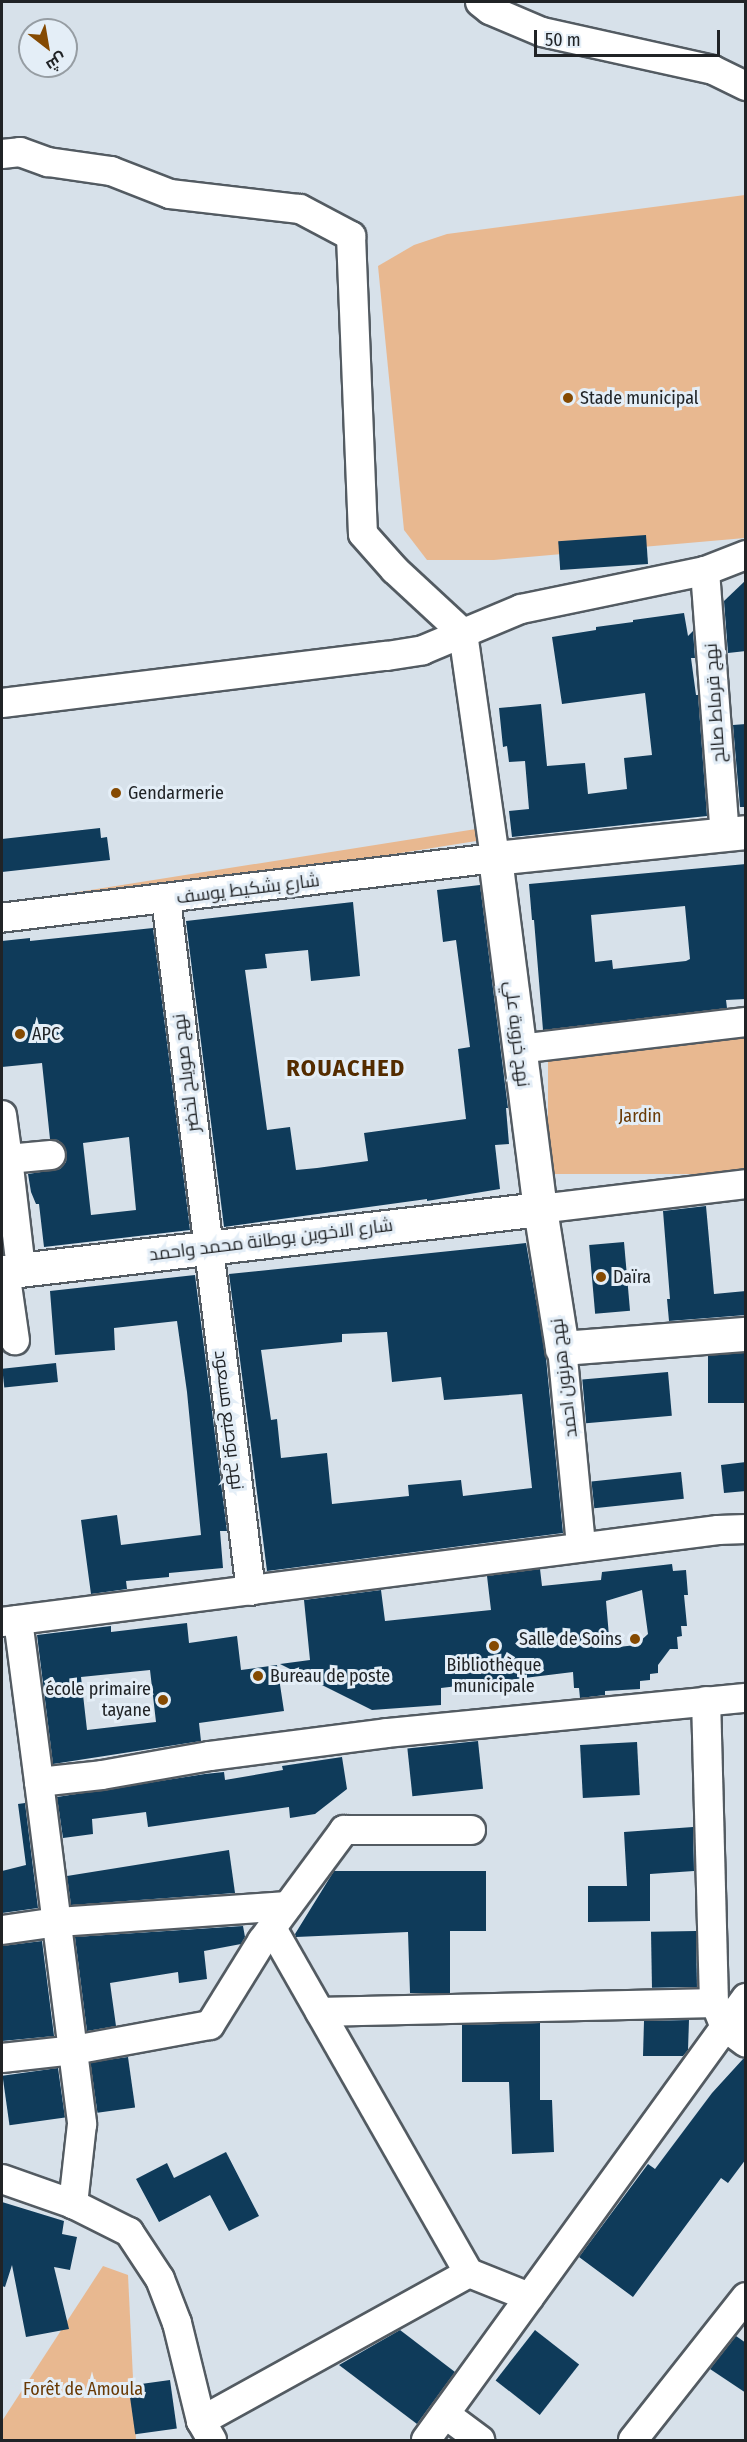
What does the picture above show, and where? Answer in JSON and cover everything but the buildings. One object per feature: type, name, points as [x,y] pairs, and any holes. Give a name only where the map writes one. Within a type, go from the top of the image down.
[{"type":"main road","points":[[495,858],[735,833]]},
{"type":"main road","name":"نهج خروبة علي","points":[[495,858],[540,1209]]},
{"type":"main road","name":"شارع الاخوين بوطانة محمد واحمد","points":[[9,1271],[540,1209]]},
{"type":"main road","name":"نهج هرنون احمد","points":[[540,1209],[564,1364]]},
{"type":"main road","points":[[564,1364],[746,1334]]},
{"type":"street","points":[[480,2],[489,10],[543,32],[713,70],[746,86]]},
{"type":"street","points":[[2,154],[20,152],[48,162],[111,171],[170,194],[300,209],[351,236],[363,534],[395,570],[464,633],[495,858]]},
{"type":"street","points":[[2,703],[423,650],[521,609],[705,572],[746,555]]},
{"type":"street","name":"نهج قرماط صالح","points":[[705,572],[735,833]]},
{"type":"street","name":"شارع بشكيط يوسف","points":[[2,918],[495,858]]},
{"type":"street","name":"نهج صويلح لخضر","points":[[166,899],[207,1248]]},
{"type":"street","points":[[519,1049],[746,1022]]},
{"type":"street","points":[[2,1115],[8,1159],[9,1271],[15,1340]]},
{"type":"street","points":[[8,1159],[51,1155]]},
{"type":"street","points":[[540,1209],[746,1184]]},
{"type":"street","name":"نهج بوصبع مسعود","points":[[207,1248],[251,1592]]},
{"type":"street","name":"نهج هرنون احمد","points":[[564,1364],[581,1547]]},
{"type":"street","points":[[73,2204],[82,2124],[39,1782],[10,1621],[251,1592],[581,1547],[718,1530],[746,1529]]},
{"type":"street","points":[[39,1782],[102,1776],[210,1756],[387,1733],[746,1698]]},
{"type":"street","points":[[706,1701],[728,2024]]},
{"type":"street","points":[[2,2058],[74,2050],[210,2025],[279,1917],[344,1830],[471,1830]]},
{"type":"street","points":[[279,1917],[320,2012],[469,2273],[529,2297]]},
{"type":"street","points":[[2,1930],[58,1922],[279,1917]]},
{"type":"street","points":[[426,2440],[746,1998]]},
{"type":"street","points":[[320,2012],[728,2024]]},
{"type":"street","points":[[2,2179],[73,2204],[129,2232],[160,2279],[177,2323],[207,2431],[469,2273]]},
{"type":"street","points":[[633,2440],[746,2297]]},
{"type":"street","points":[[445,2414],[480,2440]]},
{"type":"green space","name":"Stade municipal","points":[[745,195],[745,538],[494,560],[427,560],[404,530],[378,266],[414,245],[447,234]]},
{"type":"green space","points":[[476,829],[478,841],[6,916],[4,904]]},
{"type":"green space","name":"Jardin","points":[[548,1032],[745,1032],[745,1174],[548,1174]]},
{"type":"green space","name":"Forêt de Amoula","points":[[103,2266],[128,2275],[136,2440],[2,2440],[2,2421]]},
{"type":"place","name":"Stade municipal","points":[[568,398]]},
{"type":"place","name":"Gendarmerie","points":[[116,793]]},
{"type":"place","name":"APC","points":[[20,1034]]},
{"type":"place","name":"Daïra","points":[[601,1277]]},
{"type":"place","name":"Salle de Soins","points":[[635,1639]]},
{"type":"place","name":"Bibliothèque municipale","points":[[494,1646]]},
{"type":"place","name":"Bureau de poste","points":[[258,1676]]},
{"type":"place","name":"école primaire tayane","points":[[163,1700]]},
{"type":"district","name":"ROUACHED","points":[[346,1069]]}]
